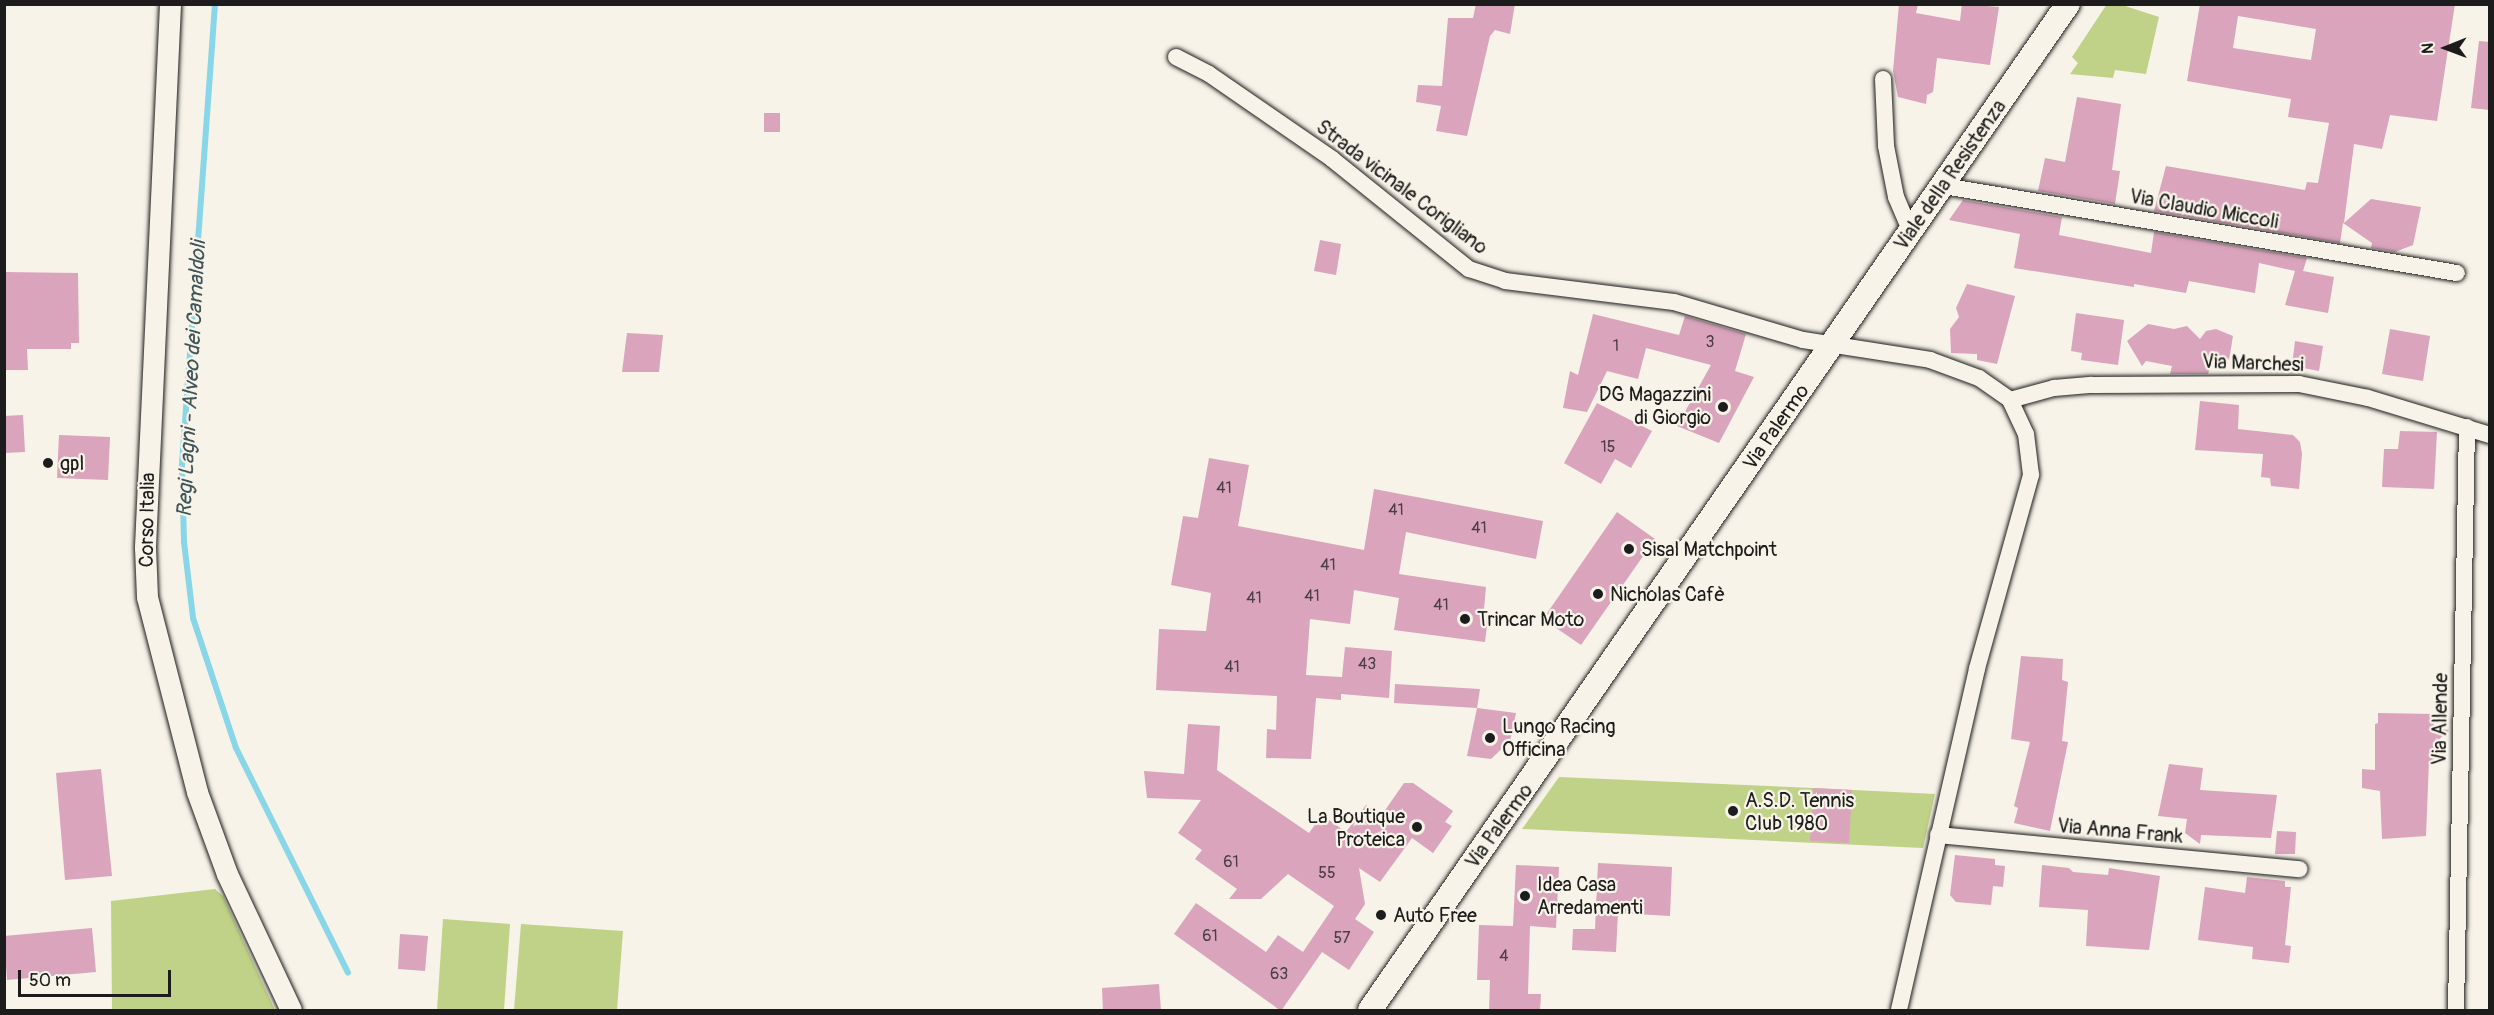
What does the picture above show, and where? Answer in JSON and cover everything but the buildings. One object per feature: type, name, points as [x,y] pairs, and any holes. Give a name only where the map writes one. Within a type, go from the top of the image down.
[{"type":"main road","name":"Viale della Resistenza","points":[[1832,346],[2068,4]]},
{"type":"main road","name":"Via Palermo","points":[[1370,1011],[1832,346]]},
{"type":"street","name":"Corso Italia","points":[[170,4],[146,524],[147,597],[197,792],[227,874],[291,1011]]},
{"type":"street","name":"Strada vicinale Corigliano","points":[[1176,57],[1209,74],[1323,152],[1469,269],[1505,281],[1674,302],[1832,346],[1900,354],[1949,366],[1980,378],[2010,400]]},
{"type":"street","points":[[1883,79],[1886,146],[1896,197],[1911,232]]},
{"type":"street","name":"Via Claudio Miccoli","points":[[1944,186],[2457,273]]},
{"type":"street","name":"Via Marchesi","points":[[2010,400],[2054,388],[2092,385],[2299,384],[2368,398],[2490,435]]},
{"type":"street","points":[[1899,1011],[1977,669],[2031,475],[2026,434],[2010,400]]},
{"type":"street","name":"Via Allende","points":[[2456,1011],[2467,427]]},
{"type":"street","name":"Via Anna Frank","points":[[1938,835],[2299,869]]},
{"type":"green space","points":[[2107,4],[2122,5],[2159,17],[2146,74],[2115,70],[2113,78],[2070,74],[2078,63],[2072,57]]},
{"type":"green space","name":"A.S.D. Tennis Club 1980","points":[[1559,777],[1935,794],[1923,848],[1522,829]]},
{"type":"green space","points":[[215,889],[223,896],[275,1010],[112,1010],[111,901]]},
{"type":"green space","points":[[443,919],[510,924],[504,1010],[437,1010]]},
{"type":"green space","points":[[521,924],[623,931],[617,1010],[514,1010]]},
{"type":"waterway","name":"Regi Lagni - Alveo dei Camaldoli","points":[[215,4],[182,469],[184,542],[193,618],[236,748],[348,973]]},
{"type":"place","name":"DG Magazzini di Giorgio","points":[[1723,407]]},
{"type":"place","name":"gpl","points":[[48,463]]},
{"type":"place","name":"Sisal Matchpoint","points":[[1629,549]]},
{"type":"place","name":"Nicholas Cafè","points":[[1598,594]]},
{"type":"place","name":"Trincar Moto","points":[[1465,619]]},
{"type":"place","name":"Lungo Racing Officina","points":[[1490,738]]},
{"type":"place","name":"A.S.D. Tennis Club 1980","points":[[1733,811]]},
{"type":"place","name":"La Boutique Proteica","points":[[1417,827]]},
{"type":"place","name":"Idea Casa Arredamenti","points":[[1525,896]]},
{"type":"place","name":"Auto Free","points":[[1381,915]]}]
